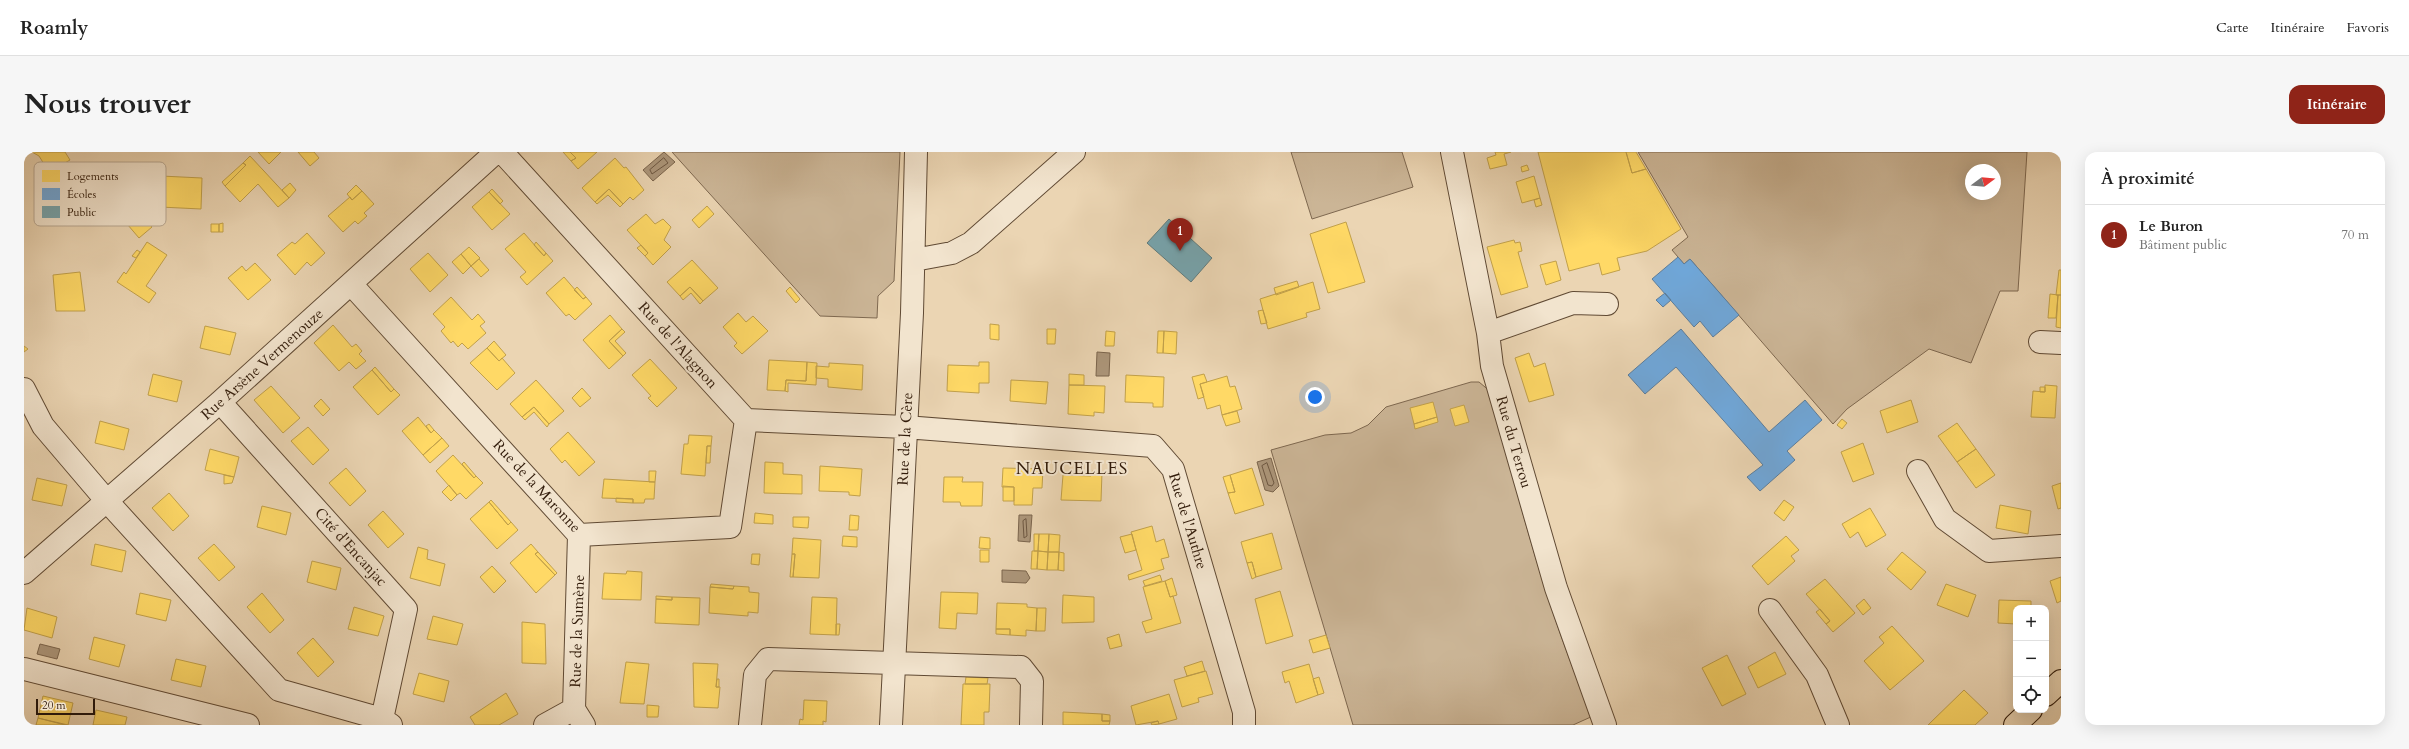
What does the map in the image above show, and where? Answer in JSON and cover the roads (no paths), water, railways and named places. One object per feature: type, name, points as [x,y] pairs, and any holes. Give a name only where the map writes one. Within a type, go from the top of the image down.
[{"type":"main road","points":[[2049,692],[2061,681]]},
{"type":"main road","points":[[2016,725],[2028,713]]},
{"type":"street","name":"Rue Arsène Vermenouze","points":[[24,573],[220,402],[496,152]]},
{"type":"street","name":"Rue de l'Alagnon","points":[[502,152],[746,420]]},
{"type":"street","name":"Rue de la Cère","points":[[891,725],[914,260],[916,152]]},
{"type":"street","points":[[914,260],[952,253],[971,243],[1074,152]]},
{"type":"street","name":"Rue du Terrou","points":[[1452,152],[1488,333],[1492,366],[1556,588],[1605,725]]},
{"type":"street","name":"Rue de la Maronne","points":[[351,284],[579,535],[730,527],[746,420]]},
{"type":"street","points":[[1488,333],[1573,303],[1607,304]]},
{"type":"street","name":"Cité d'Encanjac","points":[[24,389],[43,426],[106,500],[279,690],[383,723],[406,609],[220,402]]},
{"type":"street","points":[[746,420],[905,427]]},
{"type":"street","name":"Rue de l'Authre","points":[[905,427],[1153,446],[1173,469],[1244,712],[1244,725]]},
{"type":"street","points":[[1918,472],[1945,519],[1988,551],[2061,546]]},
{"type":"street","name":"Rue de la Sumène","points":[[579,535],[579,717]]},
{"type":"street","points":[[1770,610],[1817,675],[1838,725]]},
{"type":"street","points":[[750,725],[755,675],[768,659],[1021,667],[1032,682],[1031,725]]},
{"type":"street","points":[[24,669],[248,725]]},
{"type":"street","points":[[545,725],[579,717]]},
{"type":"water","points":[[664,152],[675,162],[653,181],[643,170]]},
{"type":"water","points":[[1097,352],[1110,353],[1109,376],[1096,376]]},
{"type":"water","points":[[1271,458],[1279,486],[1273,492],[1265,490],[1257,462]]},
{"type":"water","points":[[1019,515],[1032,515],[1030,542],[1018,541]]},
{"type":"water","points":[[1002,570],[1026,571],[1030,578],[1026,583],[1002,582]]},
{"type":"water","points":[[40,644],[60,649],[57,659],[37,654]]},
{"type":"place","name":"Le Buron","points":[[1180,251]]},
{"type":"district","name":"NAUCELLES","points":[[1072,468]]}]
